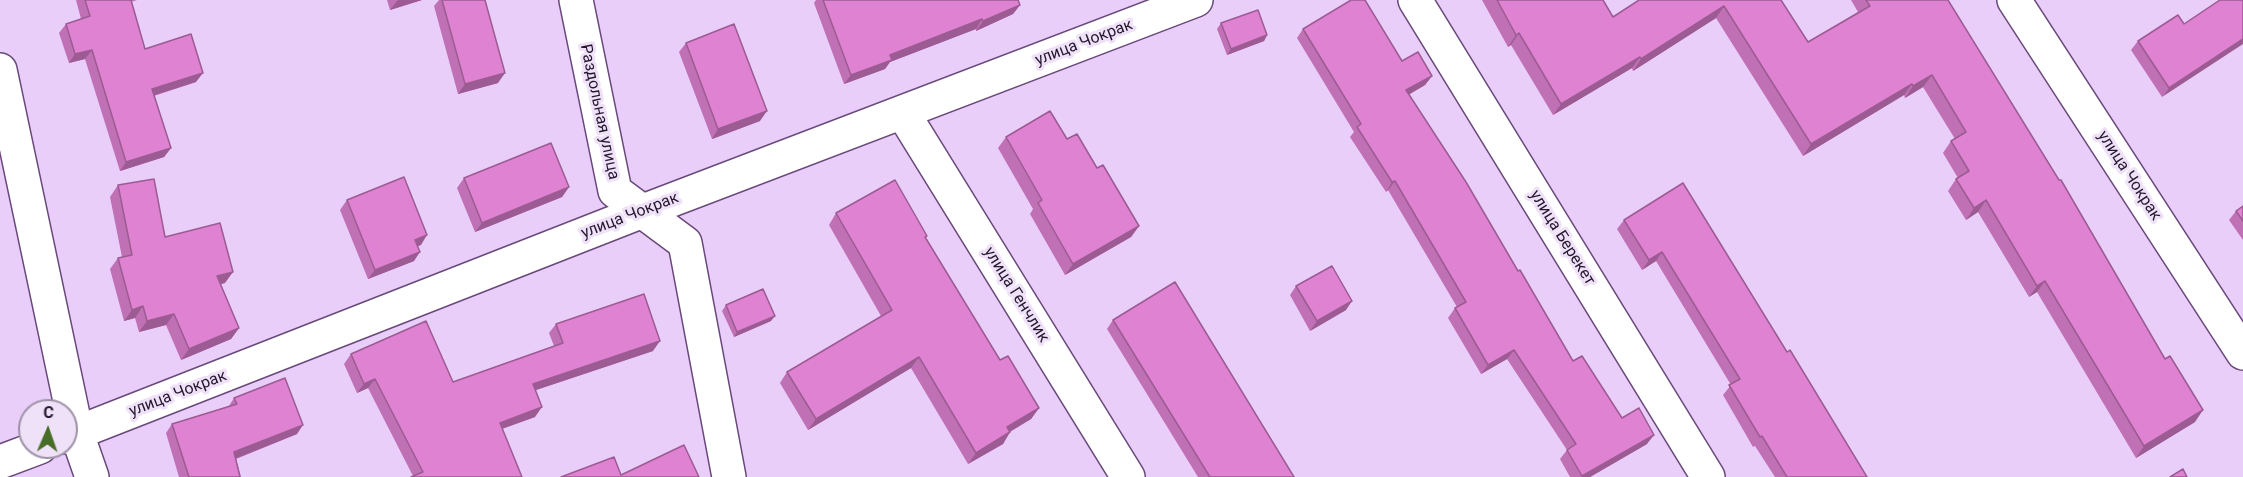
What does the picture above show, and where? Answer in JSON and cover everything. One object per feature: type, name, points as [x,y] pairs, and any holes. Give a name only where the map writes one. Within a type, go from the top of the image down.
[{"type":"street","name":"Раздольная улица","points":[[576,0],[615,191],[685,243],[729,477]]},
{"type":"street","name":"улица Чокрак","points":[[78,433],[643,211],[1196,0]]},
{"type":"street","name":"улица Берекет","points":[[1415,0],[1708,477]]},
{"type":"street","name":"улица Чокрак","points":[[2014,0],[2243,353]]},
{"type":"street","points":[[0,70],[64,399]]},
{"type":"street","name":"улица Генчлик","points":[[903,113],[1128,477]]},
{"type":"street","points":[[78,450],[92,477]]},
{"type":"street","points":[[0,462],[18,455]]},
{"type":"building","points":[[85,0],[131,0],[145,49],[191,34],[203,73],[152,89],[171,148],[126,162],[92,50],[75,54],[66,24],[90,16]]},
{"type":"building","points":[[442,0],[485,0],[505,73],[465,84]]},
{"type":"building","points":[[823,0],[1018,0],[1020,5],[890,55],[892,60],[851,75]]},
{"type":"building","points":[[1351,0],[1365,0],[1402,61],[1418,52],[1432,76],[1406,90],[1466,182],[1573,361],[1582,356],[1622,418],[1639,408],[1654,435],[1582,476],[1567,450],[1576,444],[1514,350],[1488,365],[1455,308],[1466,302],[1395,181],[1392,182],[1357,127],[1361,124],[1303,29]]},
{"type":"building","points":[[1497,0],[1603,0],[1613,17],[1639,0],[1781,0],[1808,42],[1870,6],[1866,0],[1948,0],[2061,180],[2165,359],[2170,356],[2203,410],[2144,446],[2045,281],[2037,286],[1986,200],[1974,208],[1956,179],[1969,171],[1951,141],[1966,132],[1932,75],[1913,86],[1912,84],[1811,144],[1724,6],[1641,59],[1640,57],[1561,104],[1519,33],[1516,35]]},
{"type":"building","points":[[2220,0],[2243,0],[2243,39],[2169,88],[2138,41],[2178,15],[2184,24]]},
{"type":"building","points":[[1258,10],[1267,35],[1231,49],[1221,23]]},
{"type":"building","points":[[734,24],[767,111],[718,129],[686,43]]},
{"type":"building","points":[[1050,111],[1067,139],[1077,134],[1097,168],[1103,165],[1139,226],[1073,264],[1038,203],[1042,200],[1006,137]]},
{"type":"building","points":[[551,143],[569,187],[482,223],[464,178]]},
{"type":"building","points":[[404,177],[427,235],[415,240],[420,252],[375,270],[347,200]]},
{"type":"building","points":[[154,179],[165,237],[220,223],[233,272],[217,276],[239,328],[189,349],[174,314],[147,321],[143,306],[132,310],[118,258],[132,255],[118,185]]},
{"type":"building","points":[[895,180],[927,236],[925,237],[1000,360],[1008,356],[1039,408],[1007,427],[1010,432],[976,453],[919,357],[816,419],[787,372],[892,310],[836,213]]},
{"type":"building","points":[[1683,183],[1787,352],[1790,350],[1867,477],[1787,477],[1729,385],[1740,379],[1662,252],[1649,260],[1624,220]]},
{"type":"building","points":[[2243,206],[2243,221],[2236,211]]},
{"type":"building","points":[[1332,266],[1352,301],[1317,321],[1296,286]]},
{"type":"building","points":[[1175,282],[1294,477],[1210,477],[1113,320]]},
{"type":"building","points":[[763,289],[775,316],[737,332],[726,305]]},
{"type":"building","points":[[644,294],[660,341],[533,384],[542,407],[500,423],[522,477],[411,477],[423,472],[375,379],[364,384],[351,354],[426,321],[453,382],[563,343],[556,324]]},
{"type":"building","points":[[285,378],[303,425],[234,452],[240,477],[189,477],[172,424],[237,404],[234,398]]},
{"type":"building","points":[[684,445],[699,477],[561,477],[614,457],[621,475]]},
{"type":"building","points":[[2183,469],[2187,477],[2170,477]]}]
